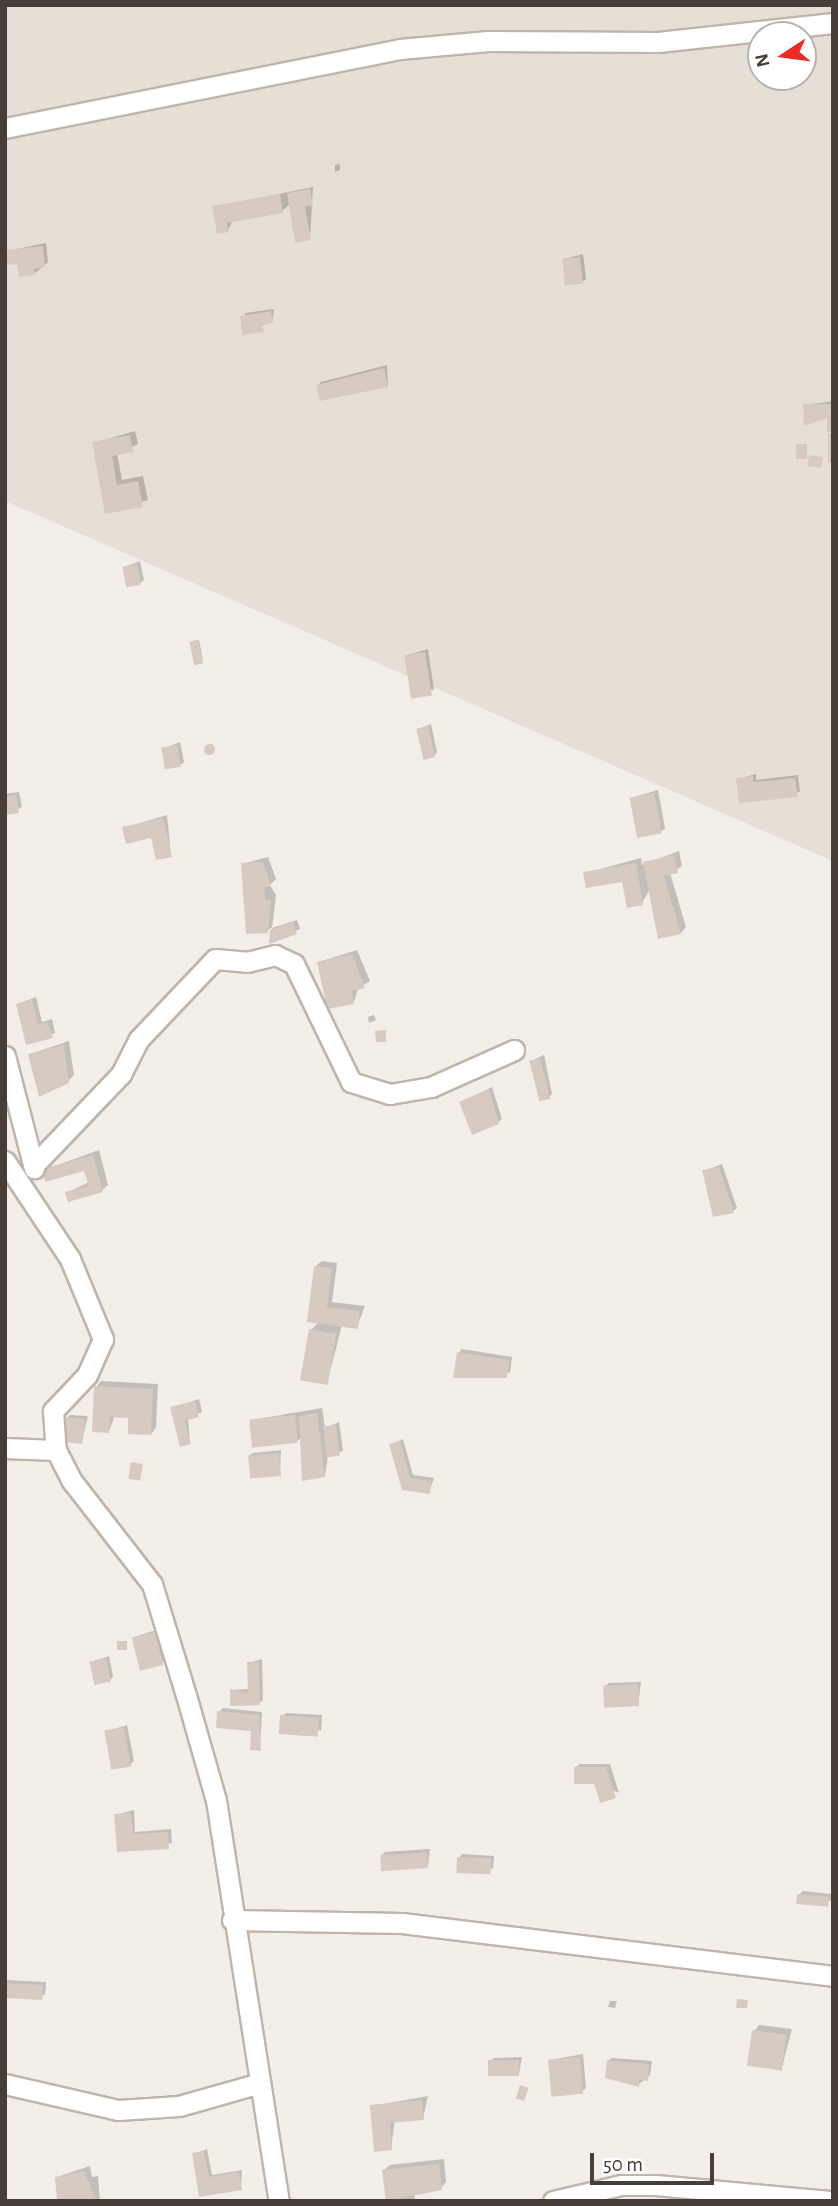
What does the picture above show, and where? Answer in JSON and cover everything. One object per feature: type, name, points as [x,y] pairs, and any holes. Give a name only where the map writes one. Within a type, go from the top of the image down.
[{"type":"street","points":[[5,128],[400,49],[488,41],[657,42],[833,23]]},
{"type":"street","points":[[24,1186],[37,1162],[121,1074],[139,1040],[215,959],[247,962],[275,955],[294,964],[351,1082],[390,1094],[431,1087],[514,1050]]},
{"type":"street","points":[[5,1056],[37,1162]]},
{"type":"street","points":[[5,1161],[70,1259],[103,1339],[87,1375],[53,1412],[56,1450],[72,1480],[152,1584],[216,1800],[257,2084],[279,2201]]},
{"type":"street","points":[[5,1448],[56,1450]]},
{"type":"street","points":[[232,1920],[402,1923],[833,1976]]},
{"type":"street","points":[[5,2084],[118,2110],[179,2106],[257,2084]]},
{"type":"street","points":[[553,2201],[621,2185],[656,2185],[829,2201]]},
{"type":"shaded area","points":[[5,5],[833,5],[833,861],[5,501]]},
{"type":"building","points":[[310,189],[313,205],[305,207],[311,240],[295,243],[287,193]]},
{"type":"building","points":[[280,194],[283,213],[227,223],[229,232],[217,234],[212,206]]},
{"type":"building","points":[[43,246],[45,267],[34,269],[35,275],[19,277],[17,264],[7,265],[5,250]]},
{"type":"building","points":[[580,257],[583,284],[565,286],[562,259]]},
{"type":"building","points":[[271,311],[273,323],[262,325],[264,332],[242,335],[240,316]]},
{"type":"building","points":[[384,368],[388,387],[320,401],[316,385]]},
{"type":"building","points":[[803,404],[833,404],[833,432],[827,432],[827,418],[804,426]]},
{"type":"building","points":[[828,433],[833,433],[833,463],[828,463]]},
{"type":"building","points":[[130,435],[133,452],[112,456],[117,485],[138,481],[143,507],[105,514],[92,442]]},
{"type":"building","points":[[796,444],[807,444],[807,459],[796,459]]},
{"type":"building","points":[[809,455],[823,457],[821,468],[807,466]]},
{"type":"building","points":[[137,564],[141,585],[126,587],[122,567]]},
{"type":"building","points":[[198,640],[203,663],[194,665],[189,642]]},
{"type":"building","points":[[425,652],[432,695],[411,699],[404,655]]},
{"type":"building","points":[[428,726],[435,757],[424,760],[416,729]]},
{"type":"building","points":[[209,744],[213,745],[213,753],[209,754],[205,753],[204,749],[205,745]]},
{"type":"building","points":[[177,745],[181,767],[165,769],[161,748]]},
{"type":"building","points":[[753,776],[753,782],[795,778],[798,797],[739,803],[736,778]]},
{"type":"building","points":[[654,793],[662,833],[637,838],[629,798]]},
{"type":"building","points":[[16,795],[19,813],[5,815],[5,796]]},
{"type":"building","points":[[163,818],[172,857],[156,860],[151,838],[126,844],[122,827]]},
{"type":"building","points":[[674,855],[678,873],[664,876],[681,934],[658,939],[643,862]]},
{"type":"building","points":[[263,862],[271,887],[264,887],[266,900],[271,900],[268,933],[246,934],[241,863]]},
{"type":"building","points":[[636,863],[643,905],[627,908],[622,882],[586,888],[583,872]]},
{"type":"building","points":[[293,922],[297,934],[269,944],[270,930]]},
{"type":"building","points":[[352,954],[365,988],[352,991],[354,1004],[327,1009],[317,962]]},
{"type":"building","points":[[32,999],[38,1024],[48,1022],[53,1038],[26,1045],[16,1004]]},
{"type":"building","points":[[386,1030],[386,1042],[376,1042],[375,1031]]},
{"type":"building","points":[[64,1045],[69,1083],[39,1097],[28,1054]]},
{"type":"building","points":[[540,1058],[550,1099],[539,1101],[529,1061]]},
{"type":"building","points":[[489,1089],[499,1124],[472,1135],[459,1102]]},
{"type":"building","points":[[93,1155],[103,1192],[68,1202],[65,1192],[89,1186],[84,1171],[45,1182],[42,1169]]},
{"type":"building","points":[[719,1167],[734,1213],[713,1217],[702,1170]]},
{"type":"building","points":[[314,1266],[332,1268],[327,1307],[360,1311],[358,1329],[307,1322]]},
{"type":"building","points":[[309,1329],[337,1334],[328,1385],[300,1380]]},
{"type":"building","points":[[457,1352],[509,1360],[507,1378],[453,1378]]},
{"type":"building","points":[[94,1386],[153,1389],[151,1435],[128,1434],[128,1418],[110,1417],[109,1433],[92,1432]]},
{"type":"building","points":[[195,1401],[199,1417],[185,1421],[191,1444],[180,1447],[170,1407]]},
{"type":"building","points":[[317,1413],[325,1477],[302,1481],[299,1416]]},
{"type":"building","points":[[295,1415],[298,1443],[252,1448],[249,1420]]},
{"type":"building","points":[[65,1417],[85,1419],[82,1444],[62,1442]]},
{"type":"building","points":[[336,1425],[340,1456],[327,1457],[323,1427]]},
{"type":"building","points":[[400,1441],[410,1478],[431,1481],[430,1494],[402,1490],[389,1444]]},
{"type":"building","points":[[279,1453],[281,1476],[250,1479],[248,1456]]},
{"type":"building","points":[[131,1462],[143,1464],[140,1481],[128,1479]]},
{"type":"building","points":[[155,1632],[163,1665],[140,1671],[132,1638]]},
{"type":"building","points":[[117,1641],[127,1641],[127,1650],[117,1650]]},
{"type":"building","points":[[106,1658],[111,1681],[94,1685],[89,1662]]},
{"type":"building","points":[[247,1662],[259,1662],[260,1705],[230,1706],[230,1689],[248,1693]]},
{"type":"building","points":[[638,1684],[639,1706],[604,1708],[603,1686]]},
{"type":"building","points":[[217,1711],[259,1715],[261,1751],[250,1750],[251,1731],[216,1728]]},
{"type":"building","points":[[280,1715],[319,1718],[318,1737],[279,1734]]},
{"type":"building","points":[[124,1727],[131,1766],[111,1770],[104,1730]]},
{"type":"building","points":[[574,1767],[606,1767],[616,1798],[600,1803],[594,1784],[574,1784]]},
{"type":"building","points":[[131,1813],[133,1834],[168,1832],[169,1849],[117,1852],[114,1814]]},
{"type":"building","points":[[427,1852],[428,1868],[381,1871],[380,1855]]},
{"type":"building","points":[[457,1857],[491,1858],[490,1874],[456,1873]]},
{"type":"building","points":[[797,1894],[829,1897],[828,1907],[796,1904]]},
{"type":"building","points":[[5,1983],[43,1985],[42,2000],[5,1998]]},
{"type":"building","points":[[737,1999],[748,2000],[747,2008],[736,2008]]},
{"type":"building","points":[[752,2030],[787,2035],[782,2071],[747,2066]]},
{"type":"building","points":[[580,2057],[583,2094],[551,2097],[548,2060]]},
{"type":"building","points":[[488,2060],[519,2060],[519,2076],[488,2076]]},
{"type":"building","points":[[607,2060],[649,2064],[648,2081],[639,2080],[639,2087],[605,2078]]},
{"type":"building","points":[[520,2085],[529,2088],[524,2101],[516,2098]]},
{"type":"building","points":[[422,2100],[424,2120],[390,2123],[392,2150],[374,2152],[370,2105]]},
{"type":"building","points":[[204,2151],[209,2177],[239,2172],[242,2190],[199,2197],[192,2153]]},
{"type":"building","points":[[439,2164],[442,2190],[386,2201],[382,2170]]},
{"type":"building","points":[[84,2171],[97,2201],[57,2201],[55,2177]]}]
